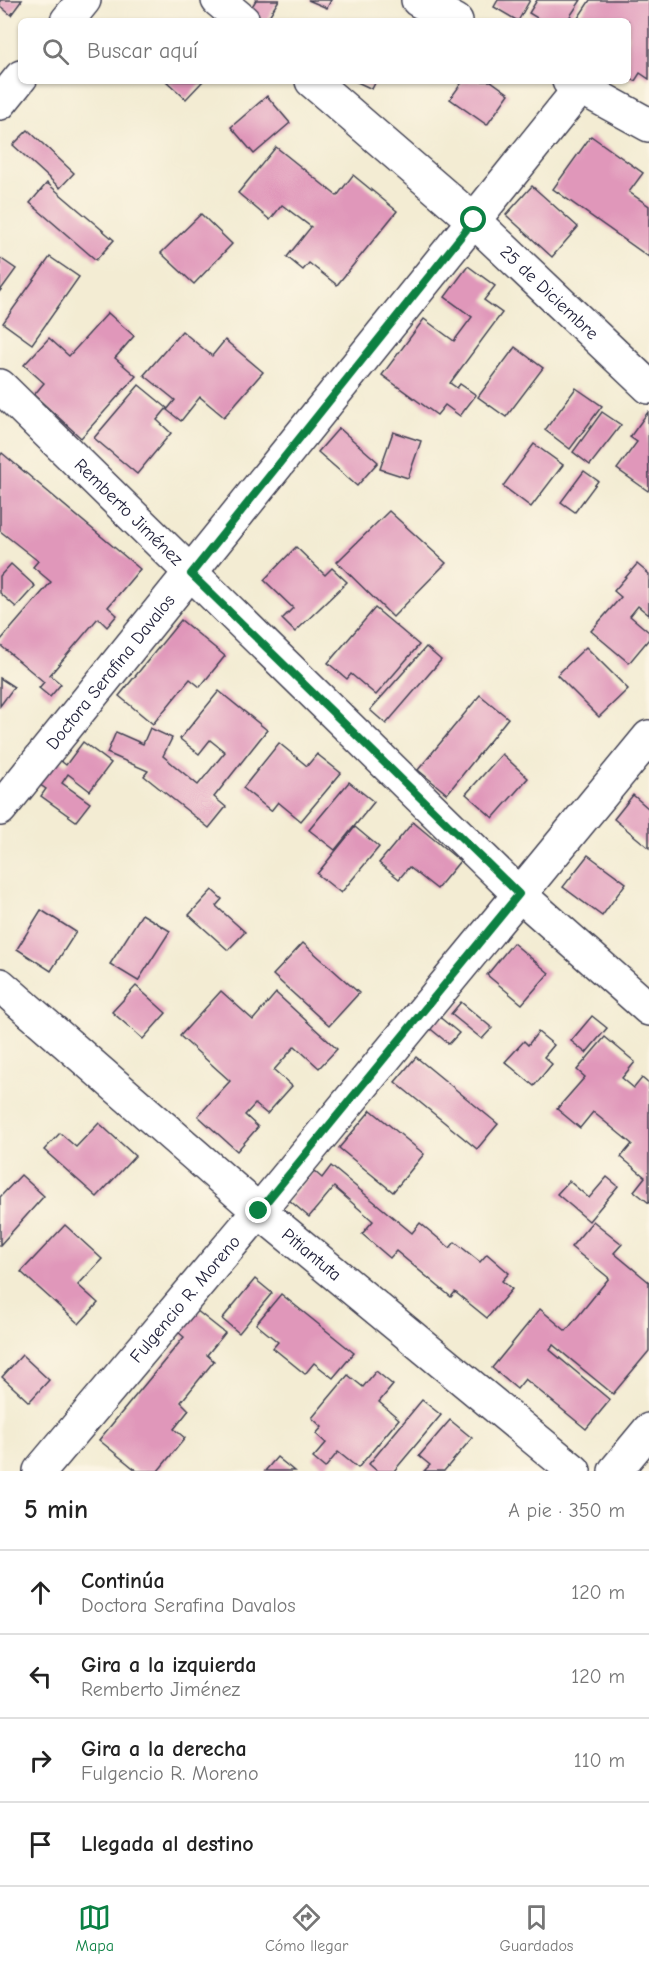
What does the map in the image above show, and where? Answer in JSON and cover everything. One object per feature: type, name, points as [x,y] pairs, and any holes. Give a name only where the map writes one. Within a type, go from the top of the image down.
[{"type":"street","points":[[69,18],[84,0]]},
{"type":"street","points":[[218,0],[239,18]]},
{"type":"street","points":[[425,2],[451,18]]},
{"type":"street","points":[[0,103],[18,81]]},
{"type":"street","name":"25 de Diciembre","points":[[315,84],[474,220],[649,387]]},
{"type":"street","points":[[575,84],[649,124]]},
{"type":"street","name":"Doctora Serafina Davalos","points":[[0,809],[474,220],[575,84]]},
{"type":"street","name":"Remberto Jiménez","points":[[0,386],[519,894],[649,1009]]},
{"type":"street","name":"Fulgencio R. Moreno","points":[[40,1471],[259,1211],[649,737]]},
{"type":"street","name":"Pitiantuta","points":[[0,985],[259,1211],[574,1471]]},
{"type":"street","points":[[615,1471],[649,1430]]},
{"type":"building","points":[[0,0],[22,0],[11,15],[0,6]]},
{"type":"building","points":[[256,0],[279,0],[268,18],[259,18],[248,13]]},
{"type":"building","points":[[308,0],[331,0],[327,8]]},
{"type":"building","points":[[498,0],[530,0],[520,18],[513,18],[494,7]]},
{"type":"building","points":[[537,0],[581,0],[569,18],[537,18],[529,13]]},
{"type":"building","points":[[590,0],[649,0],[649,79],[640,73],[635,81],[631,79],[631,18],[578,18]]},
{"type":"building","points":[[169,84],[200,84],[186,99]]},
{"type":"building","points":[[361,84],[374,84],[372,89]]},
{"type":"building","points":[[461,84],[495,84],[509,94],[487,125],[450,99]]},
{"type":"building","points":[[267,96],[290,123],[254,154],[231,127]]},
{"type":"building","points":[[28,130],[74,173],[60,188],[13,145]]},
{"type":"building","points":[[591,136],[643,173],[629,192],[649,206],[649,257],[553,189]]},
{"type":"building","points":[[276,147],[337,196],[353,175],[397,211],[337,285],[309,263],[303,270],[287,257],[311,227],[282,205],[270,220],[238,193]]},
{"type":"building","points":[[47,183],[114,240],[96,260],[30,203]]},
{"type":"building","points":[[532,186],[578,227],[552,257],[506,215]]},
{"type":"building","points":[[201,214],[232,244],[194,284],[161,253]]},
{"type":"building","points":[[50,257],[79,277],[32,344],[3,323]]},
{"type":"building","points":[[0,258],[16,269],[0,291]]},
{"type":"building","points":[[468,266],[495,286],[484,300],[502,313],[450,383],[457,388],[460,384],[476,395],[460,416],[445,405],[437,415],[382,375],[424,319],[454,341],[472,317],[445,297]]},
{"type":"building","points":[[108,313],[134,336],[115,358],[136,376],[81,438],[34,395],[44,383],[24,365],[49,338],[69,356]]},
{"type":"building","points":[[182,331],[212,356],[225,340],[263,372],[224,417],[200,397],[181,421],[167,410],[175,400],[144,375]]},
{"type":"building","points":[[515,347],[543,368],[506,417],[478,397]]},
{"type":"building","points":[[139,385],[167,408],[157,420],[171,433],[137,474],[94,438]]},
{"type":"building","points":[[576,388],[602,406],[570,449],[545,430]]},
{"type":"building","points":[[602,412],[621,425],[590,465],[573,452]]},
{"type":"building","points":[[648,412],[648,491],[617,469],[637,442],[630,437]]},
{"type":"building","points":[[339,428],[378,462],[357,486],[318,452]]},
{"type":"building","points":[[393,432],[421,441],[408,478],[380,469]]},
{"type":"building","points":[[534,444],[563,465],[531,507],[503,486]]},
{"type":"building","points":[[2,453],[140,569],[108,607],[117,615],[107,627],[98,618],[50,675],[61,684],[50,697],[39,688],[44,682],[0,645],[0,641],[51,582],[33,567],[38,561],[0,531],[0,456]]},
{"type":"building","points":[[584,471],[598,481],[575,512],[561,502]]},
{"type":"building","points":[[389,511],[446,563],[393,617],[337,562]]},
{"type":"building","points":[[296,547],[325,575],[332,568],[347,582],[295,632],[282,619],[293,608],[264,580]]},
{"type":"building","points":[[11,564],[35,586],[16,607],[0,593],[0,576]]},
{"type":"building","points":[[637,564],[649,574],[649,615],[638,606],[630,616],[649,632],[649,639],[629,663],[591,631],[621,597],[614,591]]},
{"type":"building","points":[[375,608],[419,645],[376,695],[351,674],[347,679],[328,663]]},
{"type":"building","points":[[181,620],[225,656],[200,687],[190,679],[153,724],[119,696]]},
{"type":"building","points":[[426,647],[441,660],[386,724],[370,710]]},
{"type":"building","points":[[586,647],[628,689],[599,717],[557,675]]},
{"type":"building","points":[[0,678],[14,687],[0,706]]},
{"type":"building","points":[[219,691],[267,730],[214,797],[226,807],[209,828],[144,776],[148,771],[107,753],[116,732],[143,744],[150,728],[172,738],[163,756],[198,785],[225,752],[210,740],[199,754],[180,739]]},
{"type":"building","points":[[480,695],[508,718],[447,794],[418,770]]},
{"type":"building","points":[[83,742],[111,763],[90,791],[68,774],[62,783],[90,803],[76,821],[41,796],[46,789],[33,780],[52,754],[66,765]]},
{"type":"building","points":[[279,743],[307,766],[317,754],[341,773],[301,821],[278,802],[271,811],[243,788]]},
{"type":"building","points":[[502,754],[528,778],[493,818],[466,794]]},
{"type":"building","points":[[349,782],[374,802],[335,850],[309,830]]},
{"type":"building","points":[[633,795],[649,809],[649,848],[614,819]]},
{"type":"building","points":[[413,822],[460,861],[437,889],[409,867],[399,879],[379,863]]},
{"type":"building","points":[[355,827],[379,847],[341,893],[317,874]]},
{"type":"building","points":[[588,855],[626,883],[602,916],[563,887]]},
{"type":"building","points":[[212,890],[222,899],[216,906],[245,932],[228,950],[189,915]]},
{"type":"building","points":[[41,910],[76,932],[51,971],[17,949]]},
{"type":"building","points":[[142,914],[170,931],[138,981],[110,964]]},
{"type":"building","points":[[303,943],[359,993],[329,1026],[273,975]]},
{"type":"building","points":[[513,943],[549,973],[522,1004],[487,975]]},
{"type":"building","points":[[136,986],[166,1013],[143,1039],[112,1012]]},
{"type":"building","points":[[221,991],[253,1020],[276,993],[337,1049],[319,1068],[295,1046],[274,1070],[292,1086],[267,1114],[255,1104],[245,1115],[258,1127],[237,1151],[198,1116],[230,1081],[180,1036]]},
{"type":"building","points":[[461,1002],[492,1028],[482,1039],[451,1014]]},
{"type":"building","points":[[437,1015],[459,1033],[449,1044],[427,1026]]},
{"type":"building","points":[[592,1016],[607,1028],[586,1053],[571,1041]]},
{"type":"building","points":[[538,1032],[554,1045],[544,1057],[552,1064],[534,1086],[505,1062],[524,1041],[528,1045]]},
{"type":"building","points":[[605,1037],[635,1062],[622,1078],[634,1088],[642,1078],[649,1084],[649,1203],[634,1191],[645,1177],[621,1157],[632,1144],[593,1112],[580,1128],[557,1109],[585,1077],[577,1070]]},
{"type":"building","points":[[416,1057],[498,1124],[477,1149],[395,1082]]},
{"type":"building","points":[[371,1110],[424,1154],[393,1192],[339,1148]]},
{"type":"building","points":[[99,1123],[135,1156],[97,1197],[44,1150],[60,1133],[76,1147]]},
{"type":"building","points":[[331,1166],[412,1233],[420,1223],[450,1248],[455,1242],[480,1262],[487,1254],[509,1273],[502,1281],[512,1289],[487,1318],[455,1292],[451,1297],[396,1251],[390,1258],[362,1234],[373,1221],[334,1187],[309,1217],[289,1200],[314,1171],[322,1178]]},
{"type":"building","points":[[21,1175],[44,1196],[0,1245],[0,1197]]},
{"type":"building","points":[[607,1177],[618,1186],[589,1221],[557,1194],[569,1181],[589,1198]]},
{"type":"building","points":[[593,1221],[622,1244],[614,1253],[649,1282],[649,1351],[613,1394],[553,1345],[550,1350],[610,1400],[586,1429],[525,1379],[517,1389],[492,1368],[540,1309],[566,1331],[609,1278],[571,1247]]},
{"type":"building","points":[[65,1225],[102,1259],[78,1285],[98,1303],[79,1324],[21,1272]]},
{"type":"building","points":[[255,1279],[272,1293],[239,1333],[222,1319]]},
{"type":"building","points":[[281,1294],[354,1353],[333,1378],[314,1363],[305,1374],[273,1348],[278,1342],[256,1324]]},
{"type":"building","points":[[196,1310],[225,1333],[207,1355],[214,1361],[181,1402],[189,1410],[174,1429],[185,1438],[158,1471],[137,1471],[99,1440],[184,1337],[178,1332]]},
{"type":"building","points":[[22,1355],[49,1380],[29,1402],[2,1377]]},
{"type":"building","points":[[376,1371],[393,1385],[379,1402],[399,1419],[358,1468],[338,1452],[325,1468],[313,1458],[326,1443],[316,1434],[322,1427],[312,1418],[348,1375],[363,1387]]},
{"type":"building","points":[[422,1400],[441,1415],[394,1471],[377,1471],[369,1464]]},
{"type":"building","points":[[450,1420],[472,1438],[444,1471],[424,1471],[430,1465],[419,1456]]},
{"type":"building","points":[[277,1457],[294,1471],[265,1471]]},
{"type":"route","points":[[259,1211],[519,894],[191,574],[474,220]]}]
